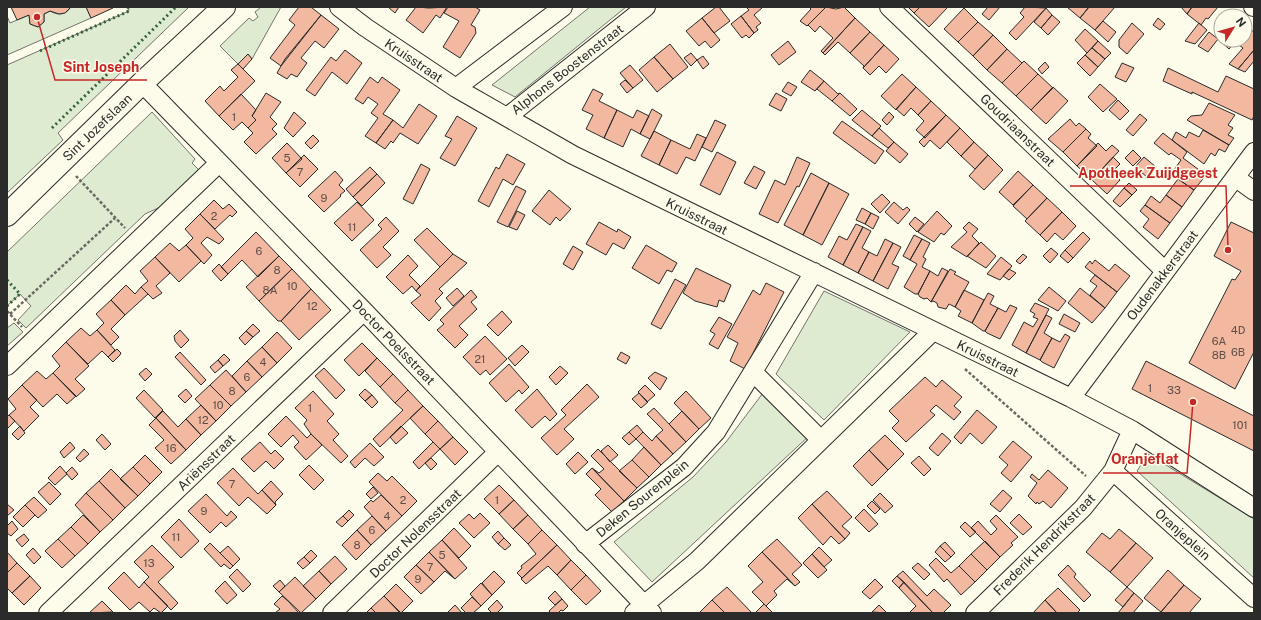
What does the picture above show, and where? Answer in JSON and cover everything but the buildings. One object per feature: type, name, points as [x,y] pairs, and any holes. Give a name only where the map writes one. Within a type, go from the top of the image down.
[{"type":"street","name":"Sint Jozefslaan","points":[[7,215],[142,83],[224,7]]},
{"type":"street","name":"Kruisstraat","points":[[339,7],[365,27],[456,88],[573,155],[1071,398]]},
{"type":"street","points":[[456,88],[563,7]]},
{"type":"street","name":"Alphons Boostenstraat","points":[[507,117],[646,7]]},
{"type":"street","name":"Goudriaanstraat","points":[[889,7],[1165,270]]},
{"type":"street","name":"Doctor Poelsstraat","points":[[142,83],[364,311],[585,544],[643,610]]},
{"type":"street","name":"Oudenakkerstraat","points":[[1071,398],[1254,152]]},
{"type":"street","points":[[7,366],[219,163]]},
{"type":"street","points":[[1236,178],[1254,191]]},
{"type":"street","name":"Deken Sourenplein","points":[[585,544],[684,467],[716,432],[754,373],[814,272]]},
{"type":"street","name":"Ariënsstraat","points":[[48,613],[364,311]]},
{"type":"street","points":[[643,610],[697,561],[820,439],[933,331]]},
{"type":"street","points":[[754,373],[820,439]]},
{"type":"street","points":[[1071,398],[1132,430],[1254,508]]},
{"type":"street","name":"Frederik Hendrikstraat","points":[[975,613],[1083,508],[1113,471],[1132,430]]},
{"type":"street","name":"Doctor Nolensstraat","points":[[332,613],[498,452]]},
{"type":"street","name":"Oranjeplein","points":[[1113,471],[1254,598]]},
{"type":"path","points":[[62,162],[137,241]]},
{"type":"path","points":[[10,314],[115,218]]},
{"type":"path","points":[[963,367],[1099,488]]},
{"type":"green space","points":[[71,7],[86,7],[91,18],[7,55],[7,16],[10,23],[29,15],[30,24],[38,27],[44,22],[44,14],[50,11],[56,14],[62,14],[67,12]]},
{"type":"green space","points":[[128,7],[189,7],[58,133],[63,140],[7,193],[7,65],[129,11]]},
{"type":"green space","points":[[261,7],[281,7],[252,59],[248,54],[238,64],[220,46],[249,18],[253,21],[258,17],[255,12]]},
{"type":"green space","points":[[590,7],[626,7],[515,97],[492,85]]},
{"type":"green space","points":[[152,112],[195,159],[192,163],[201,172],[169,203],[145,214],[26,328],[18,320],[31,306],[20,294],[7,306],[7,252]]},
{"type":"green space","points":[[824,291],[910,332],[824,420],[776,374]]},
{"type":"green space","points":[[14,323],[23,332],[7,346],[7,328]]},
{"type":"green space","points":[[766,389],[811,434],[652,582],[614,542],[693,477],[726,442]]},
{"type":"green space","points":[[1148,454],[1254,519],[1254,578],[1137,471]]},
{"type":"hedge","points":[[40,51],[129,11],[128,7]]},
{"type":"hedge","points":[[52,128],[176,7]]},
{"type":"hedge","points":[[7,280],[20,294],[7,306]]},
{"type":"place","name":"Sint Joseph","points":[[37,17]]},
{"type":"place","name":"Apotheek Zuijdgeest","points":[[1228,250]]},
{"type":"place","name":"Oranjeflat","points":[[1193,402]]}]
